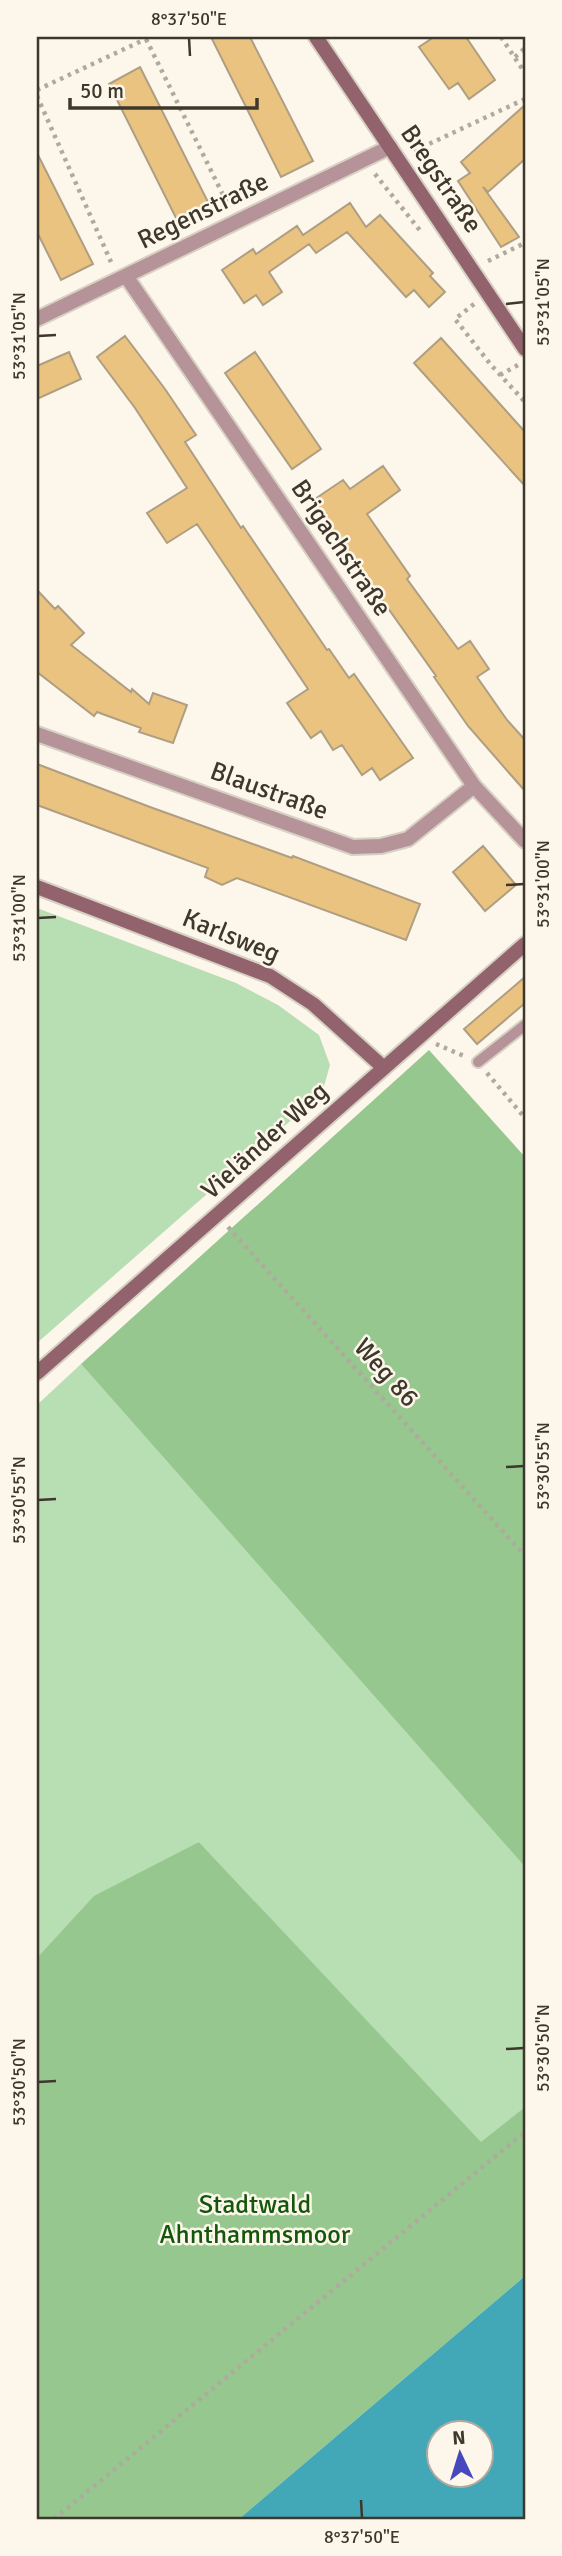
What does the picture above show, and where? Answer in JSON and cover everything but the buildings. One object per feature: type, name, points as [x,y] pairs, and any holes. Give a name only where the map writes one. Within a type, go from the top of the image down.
[{"type":"street","name":"Bregstraße","points":[[316,37],[525,349]]},
{"type":"street","name":"Regenstraße","points":[[37,319],[364,160],[393,153]]},
{"type":"street","name":"Brigachstraße","points":[[122,278],[474,786],[525,841]]},
{"type":"street","name":"Blaustraße","points":[[37,734],[353,847],[381,846],[408,838],[474,786]]},
{"type":"street","name":"Karlsweg","points":[[37,887],[270,976],[313,1004],[384,1068]]},
{"type":"street","name":"Vieländer Weg","points":[[37,1373],[525,944]]},
{"type":"lane","points":[[478,1062],[525,1025]]},
{"type":"path","points":[[501,37],[525,73]]},
{"type":"path","points":[[37,90],[148,38],[237,222]]},
{"type":"path","points":[[515,57],[525,48]]},
{"type":"path","points":[[37,96],[122,278]]},
{"type":"path","points":[[393,153],[525,99]]},
{"type":"path","points":[[364,160],[424,237]]},
{"type":"path","points":[[472,270],[525,243]]},
{"type":"path","points":[[468,295],[475,304],[455,319],[525,402]]},
{"type":"path","points":[[500,375],[525,360]]},
{"type":"path","points":[[419,1037],[478,1062],[525,1118]]},
{"type":"path","name":"Weg 86","points":[[218,1216],[525,1556]]},
{"type":"path","points":[[54,2519],[525,2132]]},
{"type":"green space","points":[[37,908],[236,983],[278,1005],[319,1035],[330,1065],[322,1093],[37,1343]]},
{"type":"green space","points":[[429,1050],[525,1157],[525,1867],[81,1364]]},
{"type":"green space","points":[[81,1364],[525,1867],[525,2107],[481,2143],[199,1842],[37,1958],[37,1405]]},
{"type":"green space","name":"Stadtwald Ahnthammsmoor","points":[[199,1842],[481,2142],[525,2107],[525,2276],[239,2519],[37,2519],[37,1958],[94,1896]]},
{"type":"water","points":[[525,2276],[525,2519],[239,2519]]}]
